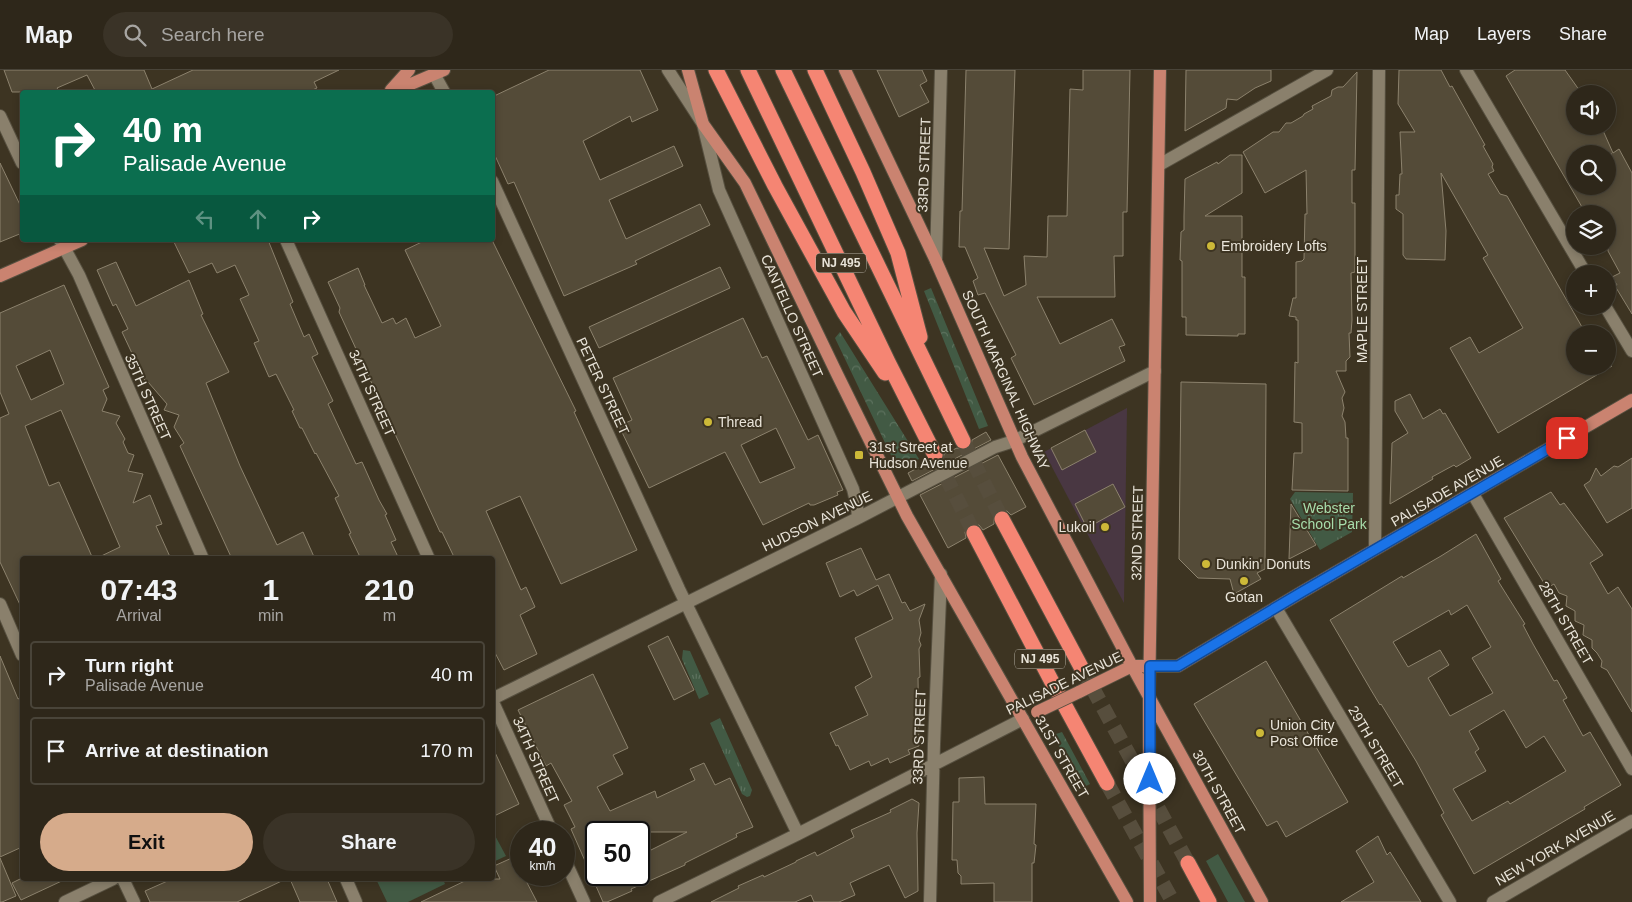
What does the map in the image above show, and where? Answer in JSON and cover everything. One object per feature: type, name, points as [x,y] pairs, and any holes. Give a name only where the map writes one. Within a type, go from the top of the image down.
[{"type":"highway","points":[[716,70],[844,312],[917,420]]},
{"type":"highway","name":"NJ 495","points":[[748,70],[935,455]]},
{"type":"highway","name":"NJ 495","points":[[783,70],[963,441]]},
{"type":"highway","points":[[815,70],[863,172],[898,253],[929,372]]},
{"type":"highway","name":"NJ 495","points":[[1002,519],[1082,667]]},
{"type":"highway","name":"NJ 495","points":[[974,533],[1052,682],[1108,783]]},
{"type":"highway","points":[[1188,863],[1210,902]]},
{"type":"main road","points":[[393,90],[409,70]]},
{"type":"main road","name":"CANTELLO STREET","points":[[688,70],[703,124],[746,183],[840,382],[898,496]]},
{"type":"main road","name":"SOUTH MARGINAL HIGHWAY","points":[[845,70],[936,261],[1014,441],[1149,698]]},
{"type":"main road","name":"32ND STREET","points":[[1150,902],[1149,698],[1160,70]]},
{"type":"main road","points":[[396,90],[439,72]]},
{"type":"main road","points":[[0,276],[62,244]]},
{"type":"main road","name":"PALISADE AVENUE","points":[[1023,719],[1132,666],[1178,666],[1632,400]]},
{"type":"main road","name":"31ST STREET","points":[[898,496],[907,516],[1127,902]]},
{"type":"main road","name":"30TH STREET","points":[[1149,698],[1262,902]]},
{"type":"street","name":"CANTELLO STREET","points":[[668,70],[703,124],[719,190],[855,495],[858,518]]},
{"type":"street","name":"33RD STREET","points":[[936,261],[941,70]]},
{"type":"street","points":[[1159,165],[1327,70]]},
{"type":"street","name":"MAPLE STREET","points":[[1375,549],[1379,70]]},
{"type":"street","points":[[1466,70],[1581,265]]},
{"type":"street","points":[[439,72],[444,90]]},
{"type":"street","points":[[0,116],[20,160]]},
{"type":"street","name":"PETER STREET","points":[[495,188],[686,603],[798,834]]},
{"type":"street","name":"34TH STREET","points":[[287,242],[428,556]]},
{"type":"street","name":"35TH STREET","points":[[62,244],[79,275],[203,556]]},
{"type":"street","points":[[1610,315],[1632,351]]},
{"type":"street","name":"HUDSON AVENUE","points":[[495,698],[858,518],[995,447],[1014,441],[1155,371]]},
{"type":"street","name":"28TH STREET","points":[[1473,494],[1632,768]]},
{"type":"street","name":"33RD STREET","points":[[930,902],[933,766],[941,574]]},
{"type":"street","points":[[0,604],[20,650]]},
{"type":"street","name":"29TH STREET","points":[[1276,608],[1450,902]]},
{"type":"street","name":"34TH STREET","points":[[495,706],[547,821]]},
{"type":"street","name":"PALISADE AVENUE","points":[[659,902],[798,834],[1023,719]]},
{"type":"street","name":"NEW YORK AVENUE","points":[[1496,901],[1632,820]]},
{"type":"street","points":[[65,902],[109,881]]},
{"type":"street","points":[[124,881],[134,902]]},
{"type":"street","points":[[347,881],[356,902]]},
{"type":"street","points":[[575,882],[584,902]]},
{"type":"shaded area","name":"Lukoil","points":[[1127,408],[1124,603],[1044,452]]},
{"type":"green space","points":[[931,288],[988,426],[979,429],[924,291]]},
{"type":"green space","points":[[840,332],[919,459],[898,470],[835,338]]},
{"type":"green space","name":"Webster School Park","points":[[1295,492],[1353,493],[1352,532],[1320,550],[1290,499]]},
{"type":"green space","points":[[683,650],[690,651],[709,694],[699,699],[682,659]]},
{"type":"green space","points":[[720,718],[752,790],[750,796],[747,797],[742,794],[710,723]]},
{"type":"green space","points":[[1062,732],[1090,784],[1082,788],[1053,735]]},
{"type":"green space","points":[[495,836],[506,856],[495,861]]},
{"type":"green space","points":[[1218,854],[1245,902],[1228,902],[1206,861]]},
{"type":"green space","points":[[377,881],[444,881],[445,884],[408,902],[387,902]]},
{"type":"building","points":[[4,70],[144,70],[152,89],[193,70],[339,70],[314,82],[317,88],[312,90],[95,90],[87,75],[57,88],[58,90],[20,90],[20,92],[12,92]]},
{"type":"building","points":[[549,70],[640,70],[658,110],[632,122],[630,116],[583,141],[600,180],[674,146],[683,166],[609,200],[626,239],[700,204],[710,225],[635,261],[637,264],[564,296],[514,182],[508,184],[495,156],[495,96]]},
{"type":"building","points":[[877,70],[922,70],[927,81],[920,85],[929,102],[899,117]]},
{"type":"building","points":[[966,70],[1015,70],[1009,249],[984,248],[1004,296],[1026,285],[1024,256],[1047,257],[1048,216],[1067,216],[1070,89],[1083,90],[1083,70],[1130,70],[1127,212],[1123,212],[1123,256],[1114,256],[1115,297],[1037,297],[1060,344],[1112,319],[1125,345],[1119,347],[1125,361],[1034,405],[1011,358],[1016,355],[985,293],[978,295],[973,281],[978,278],[965,247],[959,247],[960,211],[962,211]]},
{"type":"building","points":[[1186,70],[1271,70],[1271,81],[1255,88],[1237,100],[1227,99],[1226,108],[1185,131]]},
{"type":"building","points":[[1399,70],[1441,70],[1485,145],[1483,146],[1493,164],[1494,171],[1488,174],[1500,194],[1507,196],[1566,299],[1566,315],[1575,315],[1581,325],[1566,325],[1566,375],[1597,375],[1498,433],[1450,348],[1470,337],[1479,353],[1523,328],[1483,258],[1488,255],[1441,173],[1446,231],[1445,260],[1406,259],[1403,255],[1403,214],[1396,209],[1396,195],[1399,195],[1400,174],[1402,174],[1400,132],[1415,132],[1398,104]]},
{"type":"building","points":[[1515,70],[1565,70],[1576,85],[1566,85],[1566,135],[1605,135],[1609,145],[1566,145],[1566,180],[1506,76]]},
{"type":"building","points":[[1357,72],[1355,170],[1352,170],[1352,203],[1355,203],[1355,272],[1351,273],[1352,320],[1351,333],[1349,333],[1350,357],[1346,361],[1346,371],[1336,371],[1345,392],[1342,398],[1344,408],[1342,416],[1345,422],[1346,438],[1348,438],[1348,491],[1292,490],[1294,453],[1302,453],[1302,423],[1294,422],[1295,362],[1298,363],[1298,320],[1296,320],[1296,317],[1289,316],[1293,298],[1296,298],[1296,262],[1304,259],[1305,214],[1307,214],[1306,170],[1265,193],[1243,152],[1273,132],[1279,132],[1286,123],[1291,123],[1313,109],[1312,106],[1331,96],[1332,90],[1343,87]]},
{"type":"building","points":[[1619,149],[1632,173],[1632,314],[1616,288],[1616,275],[1620,273],[1610,255],[1616,255],[1616,205],[1581,205],[1575,195],[1616,195],[1616,151]]},
{"type":"building","points":[[1230,155],[1242,155],[1242,193],[1205,216],[1242,216],[1242,277],[1245,277],[1245,334],[1238,334],[1238,336],[1186,335],[1186,317],[1182,317],[1182,261],[1180,260],[1181,232],[1184,230],[1185,179],[1217,162],[1218,164]]},
{"type":"building","points":[[0,163],[20,205],[20,234],[0,242]]},
{"type":"building","points":[[174,242],[269,242],[293,302],[290,304],[304,337],[309,334],[318,354],[312,357],[333,401],[328,404],[356,464],[362,462],[387,514],[385,515],[396,540],[391,542],[398,556],[360,556],[335,498],[339,496],[302,428],[300,428],[292,411],[294,410],[276,374],[269,377],[254,343],[259,341],[240,299],[249,295],[235,265],[217,273],[212,263],[189,273]]},
{"type":"building","points":[[422,242],[493,242],[576,411],[574,412],[637,550],[561,584],[520,496],[486,511],[521,590],[526,587],[535,607],[520,615],[537,654],[504,670],[495,653],[495,556],[454,556],[442,532],[440,532],[339,312],[340,308],[328,282],[358,268],[382,323],[393,318],[396,324],[406,318],[415,338],[441,326],[405,250]]},
{"type":"building","points":[[116,262],[136,306],[189,280],[203,314],[201,315],[229,372],[206,383],[240,466],[277,545],[303,532],[314,556],[231,556],[180,446],[184,443],[174,427],[179,415],[164,410],[167,404],[148,382],[146,383],[122,332],[128,329],[116,304],[113,306],[97,270]]},
{"type":"building","points":[[720,267],[730,288],[599,348],[589,327]]},
{"type":"building","points":[[64,285],[109,387],[103,390],[107,399],[102,411],[120,416],[116,423],[125,439],[123,442],[128,453],[134,455],[128,471],[143,474],[133,503],[150,495],[162,524],[156,526],[170,556],[101,556],[120,547],[61,410],[25,426],[49,486],[59,482],[92,556],[20,556],[20,605],[0,562],[0,418],[9,414],[0,392],[0,313]],"holes":[[[50,350],[64,384],[31,400],[16,366]]]},
{"type":"building","points":[[743,318],[762,358],[767,356],[808,440],[818,435],[843,490],[837,492],[838,495],[814,505],[809,503],[763,525],[725,452],[649,488],[619,426],[632,420],[613,378]],"holes":[[[776,428],[795,468],[760,483],[741,445]]]},
{"type":"building","points":[[1181,382],[1266,384],[1265,569],[1257,573],[1261,579],[1234,594],[1230,579],[1198,578],[1179,559]]},
{"type":"building","points":[[1410,394],[1423,419],[1440,409],[1443,414],[1445,413],[1471,458],[1456,467],[1454,465],[1432,477],[1433,479],[1390,504],[1392,443],[1408,433],[1395,411],[1395,401]]},
{"type":"building","points":[[1085,430],[1096,452],[1062,470],[1051,448]]},
{"type":"building","points":[[986,432],[991,440],[912,481],[908,473],[929,462],[934,464],[940,463],[943,460],[944,454],[957,448],[962,450],[968,449],[971,446],[972,440]]},
{"type":"building","points":[[998,455],[1026,507],[1011,515],[1007,511],[998,511],[994,514],[994,524],[983,530],[979,525],[970,525],[965,532],[966,538],[948,548],[920,495]]},
{"type":"building","points":[[1632,458],[1632,508],[1607,523],[1584,485],[1590,481],[1596,468],[1601,476],[1614,466],[1618,467]]},
{"type":"building","points":[[1113,484],[1125,507],[1087,528],[1075,504]]},
{"type":"building","points":[[1551,492],[1560,505],[1564,503],[1603,555],[1590,563],[1608,594],[1618,587],[1632,609],[1632,712],[1607,670],[1601,667],[1602,661],[1592,648],[1592,640],[1583,635],[1584,625],[1575,621],[1575,611],[1566,606],[1567,596],[1559,593],[1554,584],[1547,588],[1504,518]]},
{"type":"building","points":[[1291,504],[1316,545],[1289,559]]},
{"type":"building","points":[[1476,534],[1501,579],[1498,581],[1525,624],[1523,625],[1554,681],[1557,680],[1567,698],[1563,700],[1583,736],[1590,732],[1621,785],[1584,807],[1585,809],[1474,874],[1441,815],[1444,813],[1416,761],[1380,705],[1330,620],[1402,576],[1403,578]],"holes":[[[1467,605],[1491,647],[1472,658],[1493,693],[1450,716],[1428,678],[1449,665],[1440,650],[1408,667],[1393,642],[1449,610],[1451,615]],[[1504,710],[1526,748],[1544,736],[1566,771],[1510,804],[1508,801],[1472,821],[1453,789],[1486,771],[1475,752],[1479,749],[1469,731]]]},
{"type":"building","points":[[861,548],[876,580],[889,574],[902,603],[905,602],[910,611],[925,604],[919,620],[921,633],[919,640],[921,645],[919,649],[920,677],[918,678],[919,746],[908,750],[910,754],[890,763],[888,758],[871,766],[869,761],[850,770],[830,733],[868,715],[855,687],[872,677],[855,638],[893,619],[878,585],[857,596],[854,590],[840,597],[826,563]]},
{"type":"building","points":[[668,636],[694,690],[674,700],[648,646]]},
{"type":"building","points":[[0,656],[18,699],[20,698],[20,848],[0,857]]},
{"type":"building","name":"Union City Post Office","points":[[1266,661],[1348,802],[1286,837],[1277,821],[1267,826],[1194,704]]},
{"type":"building","points":[[593,674],[628,748],[613,755],[623,774],[597,787],[610,811],[655,791],[657,798],[695,780],[690,769],[704,763],[715,785],[730,778],[753,827],[736,834],[737,837],[685,863],[685,865],[650,881],[650,850],[687,832],[650,832],[650,821],[585,821],[585,861],[575,838],[575,821],[572,821],[564,805],[572,801],[551,763],[546,766],[518,710]]},
{"type":"building","points":[[495,752],[519,804],[495,816]]},
{"type":"building","points":[[984,777],[985,804],[1036,804],[1034,844],[1036,845],[1034,863],[1032,863],[1032,902],[994,902],[994,883],[961,884],[957,860],[952,860],[953,802],[959,802],[959,778]]},
{"type":"building","points":[[912,799],[919,803],[917,833],[918,891],[905,898],[889,865],[850,883],[855,895],[839,902],[814,902],[811,895],[795,902],[711,902],[739,888],[738,886],[763,875],[764,877],[815,852],[817,856],[854,837],[851,830],[891,812],[890,810]]},
{"type":"building","points":[[1378,836],[1387,855],[1390,852],[1421,902],[1341,902],[1374,882],[1356,851]]},
{"type":"building","points":[[0,858],[16,896],[2,902],[0,902]]},
{"type":"building","points":[[510,859],[510,886],[529,886],[537,902],[421,902],[465,881],[495,881],[495,879],[500,879],[495,866]]},
{"type":"building","points":[[20,879],[20,881],[62,881],[21,900],[12,883]]},
{"type":"building","points":[[168,881],[282,881],[237,902],[150,902],[145,891]]},
{"type":"building","points":[[291,881],[328,881],[337,902],[300,902]]},
{"type":"building","points":[[596,886],[638,886],[631,889],[632,891],[603,902]]},
{"type":"tunnel","points":[[963,441],[1002,519]]},
{"type":"tunnel","points":[[935,455],[974,533]]},
{"type":"tunnel","points":[[1081,667],[1188,863]]},
{"type":"tunnel","points":[[1107,783],[1173,902]]},
{"type":"place","name":"Embroidery Lofts","points":[[1211,246]]},
{"type":"place","name":"Thread","points":[[708,422]]},
{"type":"place","name":"31st Street at Hudson Avenue","points":[[859,455]]},
{"type":"place","name":"Lukoil","points":[[1105,527]]},
{"type":"place","name":"Dunkin' Donuts","points":[[1206,564]]},
{"type":"place","name":"Gotan","points":[[1244,581]]},
{"type":"place","name":"Union City Post Office","points":[[1260,733]]},
{"type":"route","points":[[1150,779],[1150,666],[1178,666],[1567,438]]}]
